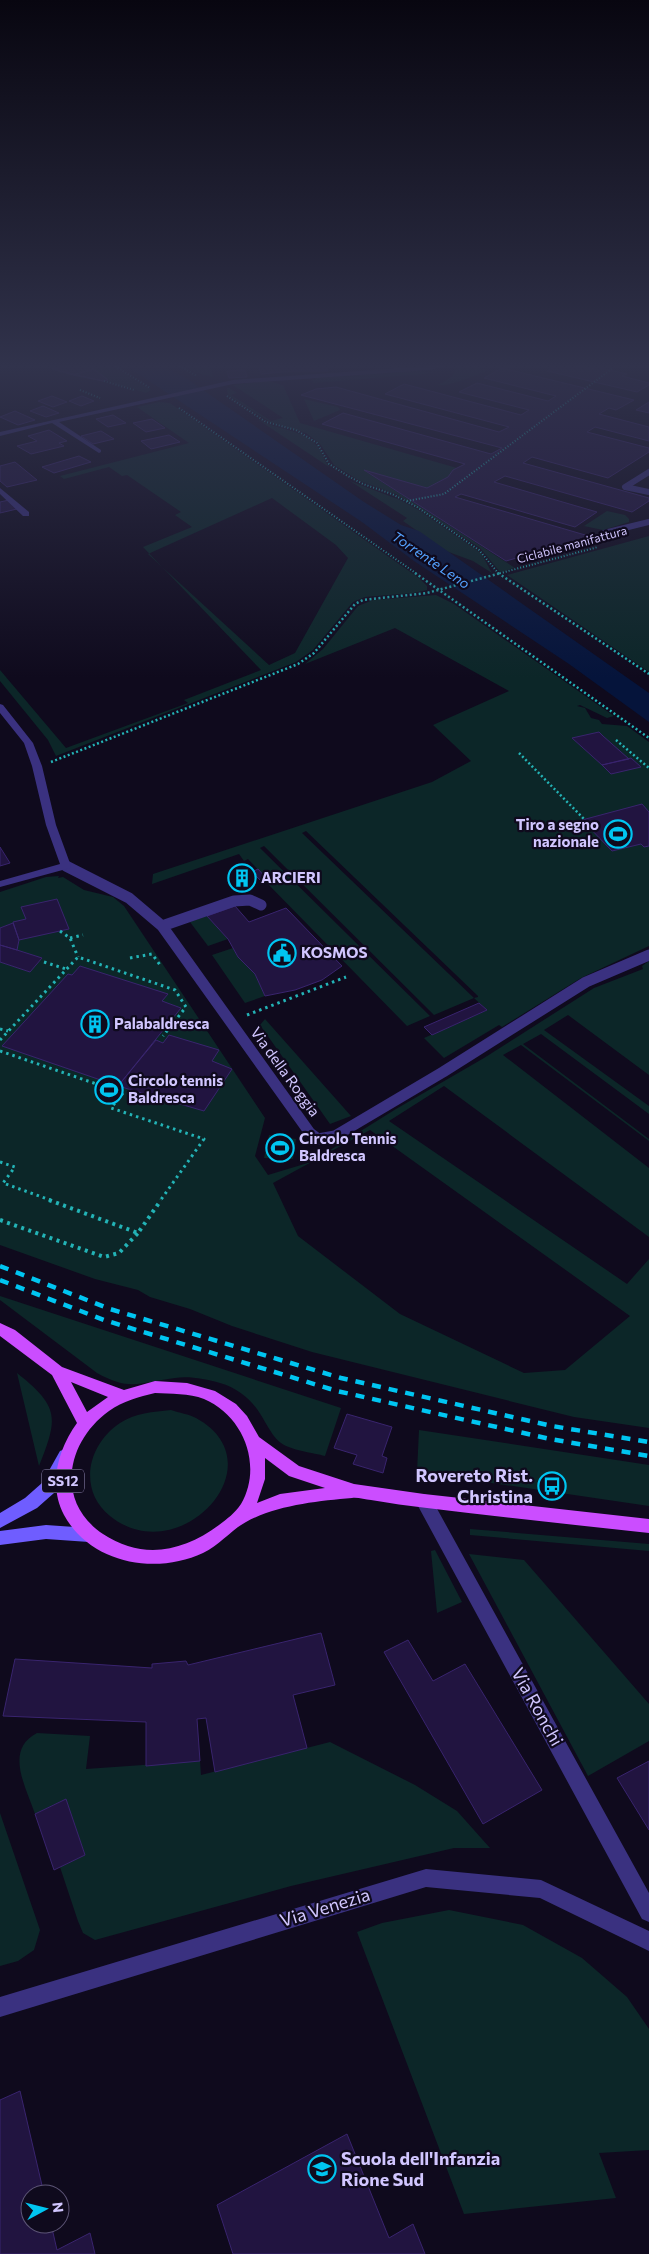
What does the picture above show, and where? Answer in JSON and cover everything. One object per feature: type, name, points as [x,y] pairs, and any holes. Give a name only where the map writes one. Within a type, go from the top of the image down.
[{"type":"main road","points":[[0,1329],[10,1334],[57,1371],[123,1396]]},
{"type":"main road","points":[[57,1371],[85,1423]]},
{"type":"main road","name":"SS12","points":[[0,1521],[32,1502],[48,1488],[74,1438],[85,1423],[102,1407],[123,1396],[155,1387],[187,1388],[217,1398],[240,1416],[255,1442],[259,1464],[256,1486],[240,1517]]},
{"type":"main road","name":"SS12","points":[[255,1442],[294,1471],[354,1491],[424,1501],[649,1526]]},
{"type":"main road","name":"SS12","points":[[66,1454],[62,1478],[66,1502],[78,1524],[89,1535],[122,1554],[150,1558],[179,1555],[207,1545],[240,1517],[280,1501],[354,1491]]},
{"type":"main road","name":"SS12","points":[[0,1538],[46,1532],[89,1535]]},
{"type":"street","points":[[0,490],[26,514]]},
{"type":"street","points":[[0,706],[28,743],[37,766],[51,825],[66,866],[0,884]]},
{"type":"street","name":"Via Ronchi","points":[[424,1501],[649,1912]]},
{"type":"street","name":"Via Venezia","points":[[0,2007],[426,1878],[541,1889],[649,1941]]},
{"type":"lane","points":[[649,472],[625,487],[649,492]]},
{"type":"lane","points":[[604,533],[649,522]]},
{"type":"lane","name":"Via della Roggia","points":[[66,866],[92,880],[122,892],[148,910],[162,926],[313,1137],[321,1140],[334,1136],[443,1072],[586,982],[649,955]]},
{"type":"lane","points":[[162,926],[234,901],[250,900],[261,905]]},
{"type":"path","points":[[265,468],[649,738]]},
{"type":"path","points":[[336,468],[348,476],[406,501],[479,550],[499,574],[649,674]]},
{"type":"path","points":[[406,501],[444,494],[479,468]]},
{"type":"path","name":"Ciclabile manifattura","points":[[37,766],[49,763],[298,664],[314,653],[355,604],[363,600],[414,595],[439,590],[602,546]]},
{"type":"path","points":[[616,740],[649,768]]},
{"type":"path","points":[[519,753],[585,820]]},
{"type":"path","points":[[60,930],[70,938],[78,957],[175,990],[186,1007],[163,1036]]},
{"type":"path","points":[[70,938],[83,935]]},
{"type":"path","points":[[130,958],[152,954],[160,965]]},
{"type":"path","points":[[0,1040],[78,957]]},
{"type":"path","points":[[44,962],[66,969]]},
{"type":"path","points":[[244,1016],[346,976]]},
{"type":"path","points":[[0,1029],[8,1031]]},
{"type":"path","points":[[0,1051],[123,1093],[112,1108],[204,1139],[138,1233],[120,1253],[111,1257],[104,1257],[0,1220]]},
{"type":"path","points":[[0,1162],[14,1167],[3,1183],[138,1233]]},
{"type":"green space","points":[[91,468],[105,468],[64,479],[60,476]]},
{"type":"green space","points":[[111,468],[263,468],[419,578],[427,586],[427,590],[414,593],[365,597],[353,602],[313,650],[296,662],[56,756],[48,740],[0,681],[0,670],[66,748],[188,703],[184,700],[261,670],[162,567],[269,665],[295,653],[348,558],[336,545],[272,498],[149,553],[143,547],[192,527],[175,515],[181,512],[127,475],[122,476]]},
{"type":"green space","points":[[339,468],[457,468],[448,477],[427,488],[365,471],[515,568],[500,572],[480,548],[396,494],[360,481]]},
{"type":"green space","points":[[350,481],[400,500],[417,509],[481,553],[492,573],[473,561],[446,551],[403,521],[407,518]]},
{"type":"green space","points":[[607,511],[625,515],[629,522],[603,530],[584,526]]},
{"type":"green space","points":[[649,536],[649,672],[507,575]]},
{"type":"green space","points":[[436,595],[454,604],[614,716],[607,718],[580,705],[577,706],[585,708],[591,718],[599,720],[602,724],[627,726],[649,742],[649,946],[581,978],[502,1027],[499,1025],[444,1058],[424,1038],[487,1010],[474,998],[434,1015],[264,846],[260,848],[430,1016],[407,1026],[263,879],[266,878],[248,859],[244,861],[239,854],[152,884],[153,874],[432,782],[471,761],[433,725],[509,691],[395,628],[305,664],[323,649],[358,606],[373,600]],"holes":[[[306,831],[478,997],[474,998],[302,833]]]},
{"type":"green space","points":[[46,877],[63,877],[84,890],[113,897],[124,906],[265,1118],[255,1156],[268,1175],[311,1162],[396,1109],[484,1058],[594,988],[643,969],[642,966],[649,961],[649,1075],[568,1015],[544,1030],[649,1106],[649,1114],[541,1034],[523,1044],[649,1139],[649,1141],[521,1045],[503,1055],[649,1168],[649,1237],[444,1086],[389,1121],[627,1284],[649,1259],[649,1428],[574,1417],[312,1352],[150,1297],[138,1290],[95,1279],[0,1245],[0,892]],"holes":[[[370,1130],[630,1316],[565,1370],[524,1373],[400,1314],[298,1236],[273,1183]]]},
{"type":"green space","points":[[207,916],[228,939],[208,946],[190,922]]},
{"type":"green space","points":[[233,948],[238,957],[255,974],[265,996],[245,1003],[212,955]]},
{"type":"green space","points":[[265,1019],[351,1116],[330,1124],[260,1025]]},
{"type":"green space","name":"Circolo Tennis Baldresca","points":[[269,1135],[296,1139],[293,1159],[264,1158]]},
{"type":"green space","points":[[0,1296],[341,1408],[325,1456],[296,1449],[281,1443],[272,1434],[261,1415],[247,1398],[234,1389],[220,1383],[180,1377],[136,1384],[127,1384],[109,1379],[97,1373],[0,1300]]},
{"type":"green space","points":[[17,1373],[41,1395],[48,1405],[51,1414],[50,1436],[39,1466]]},
{"type":"green space","points":[[171,1410],[196,1418],[219,1438],[228,1461],[224,1484],[210,1505],[190,1522],[164,1531],[137,1530],[110,1516],[93,1494],[90,1481],[94,1455],[100,1443],[120,1423],[138,1415]]},
{"type":"green space","points":[[419,1430],[649,1465],[649,1506],[417,1472]]},
{"type":"green space","points":[[470,1529],[649,1544],[649,1551],[470,1535]]},
{"type":"green space","points":[[435,1550],[462,1602],[437,1613],[431,1551]]},
{"type":"green space","points":[[469,1554],[524,1560],[649,1704],[649,1741],[588,1776]]},
{"type":"green space","points":[[37,1733],[90,1736],[86,1769],[200,1761],[201,1775],[330,1742],[415,1785],[457,1811],[490,1848],[454,1848],[291,1886],[95,1940],[83,1933],[60,1867],[85,1855],[66,1799],[35,1814],[23,1781],[19,1759],[27,1740]]},
{"type":"green space","points":[[0,1813],[40,1930],[34,1950],[18,1961],[0,1966]]},
{"type":"green space","points":[[449,1910],[523,1925],[582,1958],[627,1997],[649,2029],[649,2150],[599,2153],[616,2198],[464,2214],[357,1932],[382,1923]]},
{"type":"water","name":"Torrente Leno","points":[[281,468],[315,468],[401,525],[419,531],[649,693],[649,722],[569,664],[414,561],[362,522]]},
{"type":"building","points":[[0,468],[23,468],[37,480],[7,487],[0,481]]},
{"type":"building","points":[[44,468],[70,468],[54,473]]},
{"type":"building","points":[[457,468],[542,468],[649,498],[649,501],[632,512],[505,476],[494,482],[597,512],[575,527],[461,494],[455,497],[592,537],[506,561],[364,470],[427,488],[448,477]]},
{"type":"building","points":[[572,468],[623,468],[608,478]]},
{"type":"building","points":[[9,500],[17,509],[0,513],[0,502]]},
{"type":"building","points":[[599,732],[629,759],[602,765],[572,738]]},
{"type":"building","points":[[631,758],[641,767],[611,774],[602,765]]},
{"type":"building","points":[[642,804],[649,812],[649,846],[644,847],[641,844],[612,851],[582,820]]},
{"type":"building","points":[[0,847],[10,863],[0,866]]},
{"type":"building","name":"ARCIERI","points":[[239,869],[253,884],[245,886],[232,871]]},
{"type":"building","points":[[258,869],[266,878],[260,880],[252,872]]},
{"type":"building","points":[[57,899],[69,929],[19,940],[13,922],[26,919],[21,907]]},
{"type":"building","name":"KOSMOS","points":[[235,906],[249,922],[286,908],[342,966],[322,980],[295,990],[265,996],[255,974],[238,957],[228,939],[207,916]]},
{"type":"building","points":[[13,923],[19,940],[17,950],[0,945],[0,928]]},
{"type":"building","points":[[0,945],[42,958],[30,972],[0,962]]},
{"type":"building","name":"Palabaldresca","points":[[80,966],[168,994],[162,1001],[181,1008],[118,1086],[2,1046],[68,974],[72,975]]},
{"type":"building","points":[[479,1003],[487,1010],[432,1035],[424,1027]]},
{"type":"building","points":[[169,1035],[219,1050],[212,1061],[232,1069],[204,1111],[118,1086],[156,1040],[163,1043]]},
{"type":"building","points":[[347,1414],[392,1427],[382,1456],[387,1458],[383,1473],[353,1464],[357,1455],[334,1448]]},
{"type":"building","points":[[321,1633],[335,1685],[293,1695],[307,1748],[215,1772],[206,1718],[197,1719],[200,1761],[146,1766],[146,1722],[3,1716],[15,1659],[152,1668],[152,1664],[186,1661],[188,1665]]},
{"type":"building","points":[[408,1640],[433,1681],[465,1664],[542,1790],[483,1824],[384,1652]]},
{"type":"building","points":[[649,1761],[649,1830],[617,1778]]},
{"type":"building","points":[[66,1799],[85,1855],[54,1870],[35,1814]]},
{"type":"building","points":[[20,2091],[42,2184],[20,2184],[20,2234],[53,2234],[57,2250],[90,2233],[95,2254],[0,2254],[0,2100]]},
{"type":"building","name":"Scuola dell'Infanzia Rione Sud","points":[[347,2134],[389,2238],[413,2224],[425,2254],[233,2254],[217,2205]]},
{"type":"railway","points":[[0,1266],[110,1309],[341,1378],[552,1426],[649,1442]]},
{"type":"railway","points":[[0,1280],[104,1320],[337,1391],[550,1439],[649,1456]]},
{"type":"place","name":"Tiro a segno nazionale","points":[[618,834]]},
{"type":"place","name":"ARCIERI","points":[[242,878]]},
{"type":"place","name":"KOSMOS","points":[[282,953]]},
{"type":"place","name":"Palabaldresca","points":[[95,1024]]},
{"type":"place","name":"Circolo tennis Baldresca","points":[[109,1090]]},
{"type":"place","name":"Circolo Tennis Baldresca","points":[[280,1148]]},
{"type":"place","name":"Rovereto Rist. Christina","points":[[552,1486]]},
{"type":"place","name":"Scuola dell'Infanzia Rione Sud","points":[[322,2169]]}]
